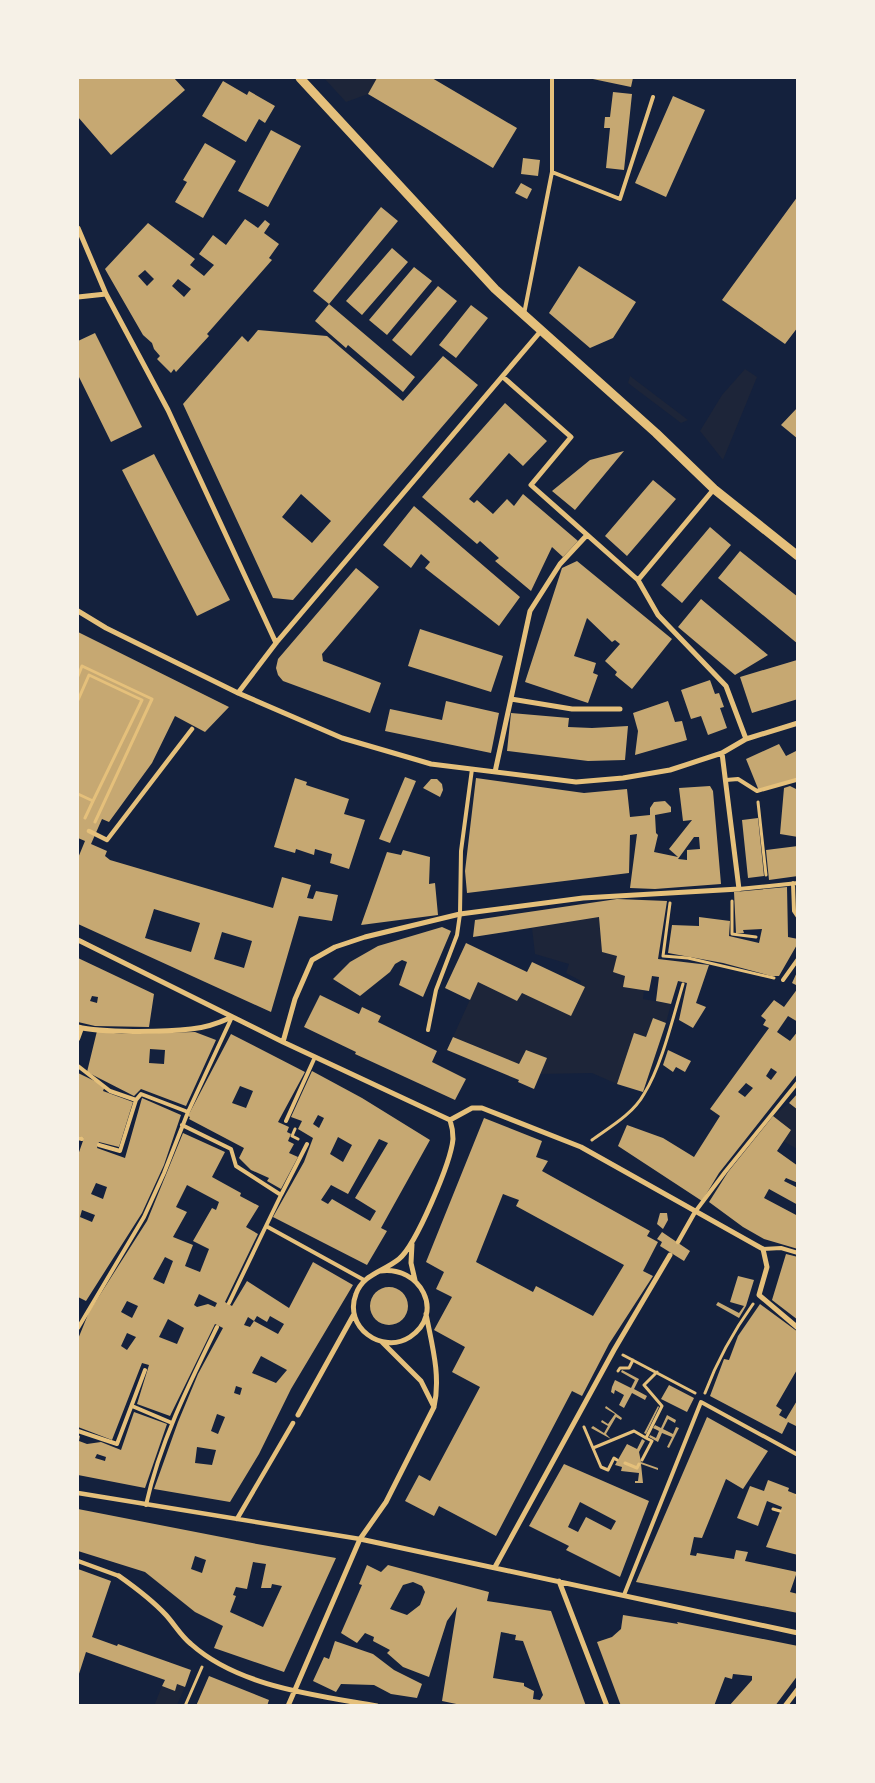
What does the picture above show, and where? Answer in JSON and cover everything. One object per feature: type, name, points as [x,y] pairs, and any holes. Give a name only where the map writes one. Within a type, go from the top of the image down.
[{"type":"street","points":[[300,78],[495,289],[540,332],[656,433],[714,489],[798,556]]},
{"type":"street","points":[[78,228],[106,294],[168,410],[276,643]]},
{"type":"street","points":[[78,297],[106,294]]},
{"type":"street","points":[[238,693],[276,643],[540,332]]},
{"type":"street","points":[[503,377],[571,437],[531,485],[638,580],[658,615],[726,686],[746,739]]},
{"type":"street","points":[[638,580],[714,489]]},
{"type":"street","points":[[496,772],[530,611],[560,564],[588,535]]},
{"type":"street","points":[[78,611],[106,628],[238,693],[342,738],[431,764],[576,782],[624,778],[670,770],[722,753],[746,739],[798,723]]},
{"type":"street","points":[[511,699],[572,709],[620,709]]},
{"type":"street","points":[[90,831],[107,840],[192,729]]},
{"type":"street","points":[[283,1042],[295,999],[312,960],[335,947],[365,937],[460,914],[583,898],[739,889],[722,753]]},
{"type":"street","points":[[78,940],[283,1042],[450,1120]]},
{"type":"street","points":[[80,1027],[123,1030],[191,1029],[214,1024],[232,1017]]},
{"type":"street","points":[[450,1120],[472,1108],[482,1108],[581,1147],[763,1249],[767,1267],[759,1295],[798,1328]]},
{"type":"street","points":[[298,1415],[354,1314],[355,1296],[364,1280],[399,1259],[412,1244],[447,1162],[453,1140],[450,1120]]},
{"type":"street","points":[[678,1242],[695,1212]]},
{"type":"street","points":[[288,1706],[360,1539],[386,1502],[434,1407],[438,1391],[436,1366],[426,1314],[425,1295],[416,1280],[411,1263],[412,1244]]},
{"type":"street","points":[[495,1568],[614,1350],[670,1255]]},
{"type":"street","points":[[380,1271],[400,1271],[416,1280]]},
{"type":"street","points":[[354,1314],[361,1330],[373,1339],[382,1342],[401,1341],[411,1336],[422,1323],[426,1314]]},
{"type":"street","points":[[382,1342],[421,1381],[434,1407]]},
{"type":"street","points":[[237,1520],[293,1423]]},
{"type":"street","points":[[78,1493],[360,1539],[798,1633]]},
{"type":"street","points":[[119,1576],[141,1591],[190,1644],[206,1656],[232,1670],[295,1692],[378,1706]]},
{"type":"street","points":[[559,1581],[607,1706]]},
{"type":"street","points":[[785,1706],[798,1689]]},
{"type":"lane","points":[[524,316],[552,172],[552,78]]},
{"type":"lane","points":[[552,172],[620,199],[653,97]]},
{"type":"lane","points":[[428,1030],[436,990],[457,935],[460,914],[461,851],[472,769]]},
{"type":"lane","points":[[726,780],[738,779],[756,791],[798,781]]},
{"type":"lane","points":[[739,889],[795,883],[794,911],[798,917]]},
{"type":"lane","points":[[783,980],[798,959]]},
{"type":"lane","points":[[78,1328],[144,1217],[164,1173],[182,1125],[232,1017]]},
{"type":"lane","points":[[78,1039],[80,1027]]},
{"type":"lane","points":[[286,1121],[315,1057]]},
{"type":"lane","points":[[78,1066],[110,1091],[136,1100]]},
{"type":"lane","points":[[695,1212],[798,1082]]},
{"type":"lane","points":[[99,1145],[120,1151],[136,1100],[141,1094],[188,1112]]},
{"type":"lane","points":[[182,1125],[231,1149],[236,1166],[281,1195]]},
{"type":"lane","points":[[229,1303],[307,1144]]},
{"type":"lane","points":[[266,1226],[364,1280]]},
{"type":"lane","points":[[763,1249],[781,1248],[798,1253]]},
{"type":"lane","points":[[146,1505],[172,1424],[218,1327]]},
{"type":"lane","points":[[78,1431],[117,1444],[145,1370]]},
{"type":"lane","points":[[624,1595],[701,1402],[798,1455]]},
{"type":"lane","points":[[132,1406],[172,1424]]},
{"type":"lane","points":[[78,1561],[119,1576]]},
{"type":"path","points":[[78,676],[82,666],[152,699],[90,831]]},
{"type":"path","points":[[78,700],[89,675],[142,700],[85,818]]},
{"type":"path","points":[[756,791],[768,886]]},
{"type":"path","points":[[78,794],[93,801]]},
{"type":"path","points":[[732,889],[732,934],[756,937]]},
{"type":"path","points":[[672,893],[663,956],[688,958],[783,980]]},
{"type":"path","points":[[581,1147],[620,1120],[644,1095],[668,1036],[683,984]]},
{"type":"path","points":[[286,1121],[296,1125],[292,1136],[307,1144]]},
{"type":"path","points":[[614,1350],[703,1397],[716,1364],[734,1330],[759,1295]]},
{"type":"path","points":[[614,1376],[620,1368],[629,1368],[633,1360]]},
{"type":"path","points":[[646,1438],[662,1406],[644,1386],[657,1372]]},
{"type":"path","points":[[589,1418],[584,1426],[601,1467],[608,1470],[614,1458],[617,1460]]},
{"type":"path","points":[[593,1448],[634,1431],[652,1441],[637,1468],[625,1463]]},
{"type":"path","points":[[773,1509],[780,1511]]},
{"type":"path","points":[[185,1706],[199,1673]]},
{"type":"shaded area","points":[[324,78],[377,78],[368,94],[346,102]]},
{"type":"shaded area","points":[[745,369],[757,377],[723,460],[700,431],[722,395]]},
{"type":"shaded area","points":[[630,376],[688,420],[681,423],[628,383]]},
{"type":"shaded area","points":[[599,917],[602,952],[617,956],[613,972],[625,976],[624,987],[644,990],[643,999],[671,1004],[666,1023],[653,1018],[646,1037],[617,1084],[592,1073],[540,1074],[547,1058],[526,1050],[519,1064],[453,1037],[478,982],[517,1001],[522,993],[580,985],[581,981],[566,973],[569,964],[535,954],[532,928]]},
{"type":"shaded area","points":[[789,1103],[797,1110],[797,1149],[783,1141],[791,1130],[773,1116]]},
{"type":"shaded area","points":[[177,1684],[185,1687],[177,1705],[154,1706],[162,1686],[175,1691]]},
{"type":"building","points":[[78,78],[174,78],[185,90],[111,155],[78,117]]},
{"type":"building","points":[[377,78],[432,78],[517,128],[493,168],[368,94]]},
{"type":"building","points":[[588,78],[633,78],[631,87]]},
{"type":"building","points":[[223,81],[247,95],[249,91],[275,106],[265,123],[259,119],[246,142],[202,116]]},
{"type":"building","points":[[613,92],[632,94],[624,170],[606,168],[610,128],[604,128],[605,117],[610,117]]},
{"type":"building","points":[[673,96],[705,110],[666,197],[635,183]]},
{"type":"building","points":[[271,130],[301,146],[268,207],[238,191]]},
{"type":"building","points":[[205,143],[236,161],[203,218],[175,202],[187,182],[183,180]]},
{"type":"building","points":[[523,158],[540,160],[538,176],[521,174]]},
{"type":"building","points":[[521,183],[532,189],[527,199],[515,193]]},
{"type":"building","points":[[798,196],[798,327],[785,344],[722,300]]},
{"type":"building","points":[[381,207],[398,221],[329,304],[313,291]]},
{"type":"building","points":[[245,219],[258,228],[265,220],[270,224],[264,233],[279,244],[269,258],[272,260],[207,334],[209,336],[176,372],[174,369],[171,373],[157,359],[160,356],[152,343],[143,335],[105,269],[148,223],[195,259],[190,265],[204,276],[214,265],[199,254],[213,235],[226,245]],"holes":[[[145,270],[154,279],[147,286],[138,276]],[[178,279],[191,289],[184,297],[172,286]]]},
{"type":"building","points":[[392,248],[408,262],[362,315],[346,301]]},
{"type":"building","points":[[579,266],[636,302],[613,338],[590,348],[549,313]]},
{"type":"building","points":[[414,267],[432,281],[387,335],[369,320]]},
{"type":"building","points":[[438,286],[457,301],[411,356],[392,340]]},
{"type":"building","points":[[329,304],[415,377],[403,392],[348,345],[346,348],[315,321]]},
{"type":"building","points":[[471,305],[488,318],[456,358],[439,345]]},
{"type":"building","points":[[258,330],[327,336],[403,401],[443,356],[478,385],[293,600],[273,598],[183,404],[242,336],[248,342]],"holes":[[[301,494],[331,521],[312,543],[282,517]]]},
{"type":"building","points":[[95,333],[142,427],[111,442],[78,375],[78,341]]},
{"type":"building","points":[[505,403],[547,441],[523,466],[509,453],[469,499],[474,503],[477,500],[493,514],[507,499],[514,506],[523,494],[578,541],[563,557],[552,547],[531,591],[495,561],[499,558],[480,541],[477,544],[422,497]]},
{"type":"building","points":[[798,407],[798,439],[781,425]]},
{"type":"building","points":[[624,451],[575,510],[552,491],[590,460]]},
{"type":"building","points":[[154,454],[230,600],[197,616],[122,470]]},
{"type":"building","points":[[653,480],[676,499],[627,556],[605,536]]},
{"type":"building","points":[[414,506],[520,597],[499,626],[425,568],[430,562],[421,554],[411,568],[383,545]]},
{"type":"building","points":[[710,527],[731,545],[682,603],[661,585]]},
{"type":"building","points":[[740,551],[798,597],[798,644],[718,578]]},
{"type":"building","points":[[577,561],[672,639],[632,689],[615,675],[617,672],[605,661],[620,644],[615,640],[612,642],[587,618],[574,656],[596,663],[593,673],[598,675],[588,703],[525,682],[562,568]]},
{"type":"building","points":[[356,568],[379,587],[322,654],[323,661],[381,683],[370,713],[283,681],[278,675],[276,668],[278,659]]},
{"type":"building","points":[[701,599],[768,655],[735,675],[678,627]]},
{"type":"building","points":[[420,629],[503,656],[491,692],[408,666]]},
{"type":"building","points":[[78,632],[229,707],[205,732],[175,716],[152,763],[109,822],[102,819],[91,844],[107,851],[105,856],[110,860],[273,908],[282,877],[311,885],[307,898],[313,899],[316,891],[338,895],[332,921],[299,916],[271,1012],[78,924],[78,858],[85,841],[78,838]],"holes":[[[154,909],[200,923],[191,952],[145,938]],[[222,932],[252,941],[244,968],[214,959]]]},
{"type":"building","points":[[797,660],[798,699],[752,713],[740,677]]},
{"type":"building","points":[[710,680],[715,694],[719,693],[724,707],[720,708],[727,728],[708,735],[701,716],[691,719],[681,690]]},
{"type":"building","points":[[446,701],[499,713],[491,753],[385,731],[390,709],[442,720]]},
{"type":"building","points":[[668,701],[675,722],[682,721],[687,740],[635,755],[638,731],[633,713]]},
{"type":"building","points":[[511,713],[569,718],[568,727],[628,726],[625,760],[588,761],[507,751]]},
{"type":"building","points":[[779,744],[786,756],[798,750],[798,779],[759,791],[746,759]]},
{"type":"building","points":[[405,777],[416,781],[390,843],[379,839]]},
{"type":"building","points":[[295,778],[307,782],[306,785],[349,799],[344,814],[365,820],[349,869],[330,863],[332,854],[315,849],[314,855],[296,849],[295,853],[274,847]]},
{"type":"building","points":[[476,778],[584,793],[627,789],[630,817],[650,815],[650,808],[654,802],[665,801],[671,807],[671,812],[655,815],[656,833],[658,835],[654,852],[678,857],[669,849],[692,820],[683,821],[679,788],[710,786],[713,791],[721,884],[655,889],[630,888],[637,834],[630,835],[629,873],[467,893],[465,871]],"holes":[[[694,837],[699,837],[700,849],[687,850],[687,860],[678,859]]]},
{"type":"building","points":[[431,779],[437,779],[442,784],[443,790],[440,797],[423,788]]},
{"type":"building","points":[[790,786],[798,790],[798,837],[780,834],[784,788]]},
{"type":"building","points":[[758,818],[764,876],[748,878],[742,820]]},
{"type":"building","points":[[798,846],[798,876],[769,880],[766,850]]},
{"type":"building","points":[[403,850],[430,857],[429,884],[435,883],[438,915],[361,925],[387,852],[401,855]]},
{"type":"building","points":[[787,887],[788,937],[798,939],[798,943],[779,976],[771,976],[723,963],[668,953],[672,925],[699,926],[699,917],[730,921],[729,936],[759,943],[762,929],[743,930],[744,933],[736,933],[734,892]]},
{"type":"building","points":[[617,899],[667,901],[658,959],[709,965],[696,1003],[706,1007],[693,1028],[679,1020],[687,983],[678,981],[671,1004],[656,1001],[659,977],[652,976],[649,991],[623,987],[625,976],[613,972],[617,956],[602,952],[599,917],[473,937],[475,920]]},
{"type":"building","points":[[442,927],[451,931],[423,997],[399,985],[407,962],[402,960],[395,964],[390,972],[360,996],[333,979],[350,962],[378,946]]},
{"type":"building","points":[[466,943],[527,972],[532,962],[585,987],[571,1016],[522,993],[517,1001],[478,982],[470,1000],[445,988]]},
{"type":"building","points":[[78,958],[154,994],[149,1027],[95,1026],[78,1022]],"holes":[[[92,996],[98,997],[97,1003],[90,1001]]]},
{"type":"building","points":[[798,970],[798,986],[792,983]]},
{"type":"building","points":[[798,988],[798,1022],[788,1016],[777,1032],[790,1041],[798,1031],[798,1073],[719,1173],[702,1201],[618,1146],[627,1125],[663,1138],[694,1157],[720,1116],[710,1109],[769,1028],[763,1025],[766,1020],[761,1016],[774,1000],[784,1007]],"holes":[[[771,1068],[777,1072],[771,1080],[766,1076]],[[746,1083],[753,1088],[745,1097],[738,1092]]]},
{"type":"building","points":[[320,995],[359,1014],[362,1007],[381,1016],[378,1022],[437,1051],[432,1062],[466,1079],[455,1100],[355,1054],[356,1052],[304,1027]]},
{"type":"building","points":[[653,1018],[666,1023],[643,1092],[617,1084],[634,1033],[646,1037]]},
{"type":"building","points":[[97,1031],[122,1034],[195,1032],[216,1040],[186,1106],[141,1089],[134,1096],[87,1072]],"holes":[[[150,1049],[165,1050],[164,1064],[149,1063]]]},
{"type":"building","points":[[231,1034],[305,1072],[278,1122],[289,1127],[287,1132],[291,1134],[288,1141],[294,1144],[289,1153],[298,1157],[281,1189],[267,1181],[269,1178],[251,1170],[239,1158],[244,1148],[189,1119],[190,1117],[188,1116]],"holes":[[[240,1086],[253,1091],[246,1108],[232,1103]]]},
{"type":"building","points":[[453,1037],[519,1064],[526,1050],[547,1058],[534,1089],[518,1082],[519,1080],[447,1050]]},
{"type":"building","points":[[668,1050],[691,1061],[685,1072],[676,1067],[673,1072],[663,1065]]},
{"type":"building","points":[[312,1071],[362,1098],[430,1140],[381,1228],[387,1231],[367,1265],[273,1217],[304,1162],[313,1138],[298,1129],[302,1121],[291,1117]],"holes":[[[318,1115],[324,1118],[319,1128],[313,1124]],[[338,1137],[352,1145],[343,1162],[330,1154]],[[379,1139],[388,1143],[355,1198],[376,1211],[370,1221],[332,1199],[328,1204],[321,1200],[331,1185],[348,1194]]]},
{"type":"building","points":[[78,1073],[105,1086],[103,1091],[133,1102],[119,1147],[99,1142],[97,1148],[125,1158],[142,1098],[181,1115],[164,1165],[142,1213],[86,1301],[78,1297],[78,1155],[84,1138],[78,1136]],"holes":[[[96,1183],[107,1187],[103,1199],[91,1194]],[[82,1210],[95,1215],[92,1222],[80,1217]]]},
{"type":"building","points":[[798,1093],[798,1110],[789,1103]]},
{"type":"building","points":[[773,1116],[791,1130],[777,1151],[798,1166],[798,1183],[786,1178],[784,1181],[798,1188],[798,1205],[769,1189],[764,1198],[798,1216],[798,1249],[764,1239],[743,1227],[709,1202],[728,1172]]},
{"type":"building","points":[[484,1118],[542,1141],[536,1157],[548,1161],[542,1171],[650,1231],[647,1236],[658,1242],[643,1271],[653,1276],[609,1344],[582,1396],[572,1391],[496,1536],[439,1506],[434,1516],[405,1501],[419,1475],[430,1481],[480,1387],[452,1372],[465,1347],[434,1330],[452,1297],[436,1289],[444,1272],[426,1262]],"holes":[[[503,1194],[519,1200],[516,1206],[624,1265],[593,1316],[536,1286],[533,1292],[476,1262]]]},
{"type":"building","points":[[183,1133],[225,1152],[212,1177],[241,1193],[240,1196],[259,1206],[246,1227],[258,1234],[225,1302],[232,1306],[247,1281],[289,1308],[313,1262],[353,1285],[291,1389],[259,1454],[230,1502],[154,1489],[178,1422],[198,1374],[223,1328],[215,1324],[170,1416],[137,1404],[149,1365],[142,1363],[112,1440],[78,1427],[78,1339],[89,1312],[147,1221]],"holes":[[[187,1185],[219,1202],[216,1210],[212,1208],[193,1241],[209,1249],[200,1272],[185,1266],[193,1245],[173,1237],[187,1212],[176,1207]],[[165,1257],[173,1261],[164,1284],[153,1279]],[[199,1294],[217,1303],[215,1307],[208,1304],[197,1307],[194,1305]],[[127,1301],[138,1306],[132,1318],[121,1312]],[[257,1316],[267,1322],[270,1316],[284,1324],[278,1334],[254,1321]],[[248,1317],[254,1321],[250,1327],[244,1325]],[[168,1319],[184,1328],[177,1344],[159,1337]],[[127,1333],[136,1337],[127,1350],[121,1346]],[[261,1356],[287,1370],[276,1383],[252,1373]],[[236,1386],[242,1388],[240,1395],[234,1393]],[[217,1414],[225,1417],[218,1434],[211,1431]],[[197,1447],[216,1450],[212,1465],[195,1463]]]},
{"type":"building","points":[[660,1213],[667,1213],[668,1220],[663,1229],[657,1224]]},
{"type":"building","points":[[662,1232],[690,1251],[684,1261],[660,1246],[662,1242],[657,1239]]},
{"type":"building","points":[[786,1254],[798,1257],[798,1320],[772,1300]]},
{"type":"building","points":[[738,1276],[754,1280],[746,1306],[739,1318],[716,1305],[718,1302],[739,1313],[744,1306],[730,1302]]},
{"type":"building","points":[[389,1287],[396,1288],[402,1293],[407,1299],[407,1313],[402,1319],[396,1324],[389,1325],[382,1324],[376,1319],[371,1313],[370,1306],[371,1299],[376,1293],[382,1288]]},
{"type":"building","points":[[760,1304],[798,1332],[798,1368],[776,1406],[782,1410],[779,1415],[786,1419],[798,1399],[798,1427],[788,1422],[782,1434],[710,1396],[724,1359],[729,1360],[738,1336]]},
{"type":"building","points":[[622,1370],[639,1379],[634,1389],[647,1396],[645,1400],[632,1393],[624,1408],[619,1405],[624,1395],[615,1390],[614,1394],[611,1392],[612,1387],[615,1380],[631,1388],[635,1380],[621,1372]]},
{"type":"building","points":[[669,1385],[694,1398],[687,1412],[661,1399]]},
{"type":"building","points":[[606,1406],[622,1418],[621,1420],[616,1417],[606,1434],[611,1439],[591,1428],[593,1426],[604,1433],[608,1426],[601,1422],[602,1420],[608,1424],[615,1414],[605,1408]]},
{"type":"building","points":[[659,1407],[646,1434],[644,1433]]},
{"type":"building","points":[[134,1412],[167,1424],[145,1488],[78,1475],[78,1435],[80,1436],[79,1441],[87,1444],[101,1442],[121,1450]],"holes":[[[97,1454],[106,1457],[105,1461],[95,1458]]]},
{"type":"building","points":[[667,1415],[676,1420],[675,1423],[668,1419],[663,1429],[673,1434],[676,1427],[679,1428],[669,1448],[667,1447],[672,1437],[662,1433],[658,1442],[649,1437],[650,1435],[656,1438],[659,1431],[653,1428],[655,1425],[661,1428]]},
{"type":"building","points":[[707,1417],[768,1451],[743,1489],[726,1479],[702,1538],[694,1537],[690,1555],[696,1556],[697,1553],[734,1559],[736,1550],[748,1552],[745,1561],[797,1572],[790,1592],[798,1594],[798,1613],[636,1582]]},
{"type":"building","points":[[642,1439],[645,1441],[639,1452],[641,1462],[658,1468],[658,1470],[641,1464],[643,1483],[635,1483],[635,1481],[638,1481],[639,1473],[621,1471],[622,1467],[615,1465],[627,1444],[637,1449]]},
{"type":"building","points":[[564,1464],[649,1501],[620,1577],[566,1550],[569,1546],[529,1526]],"holes":[[[580,1502],[616,1521],[611,1530],[586,1517],[578,1532],[568,1527]]]},
{"type":"building","points":[[768,1480],[789,1488],[788,1491],[798,1495],[798,1555],[766,1547],[782,1507],[767,1501],[758,1526],[737,1518],[750,1486],[764,1491]]},
{"type":"building","points":[[78,1509],[336,1558],[284,1672],[214,1648],[223,1626],[195,1612],[145,1572],[78,1551]],"holes":[[[195,1556],[206,1560],[202,1573],[191,1569]],[[253,1562],[266,1564],[261,1588],[271,1588],[272,1584],[282,1586],[263,1627],[230,1612],[236,1596],[233,1595],[236,1587],[247,1589]]]},
{"type":"building","points":[[367,1565],[381,1572],[388,1565],[489,1592],[487,1601],[551,1611],[586,1706],[466,1706],[442,1701],[457,1607],[447,1621],[429,1677],[403,1667],[387,1653],[390,1650],[373,1641],[374,1637],[365,1633],[357,1643],[341,1633],[362,1585],[359,1584]],"holes":[[[413,1582],[422,1586],[425,1592],[420,1605],[407,1615],[390,1609],[403,1585]],[[501,1632],[516,1635],[515,1640],[523,1641],[543,1695],[540,1700],[533,1699],[534,1691],[524,1686],[524,1683],[493,1678]]]},
{"type":"building","points":[[78,1569],[111,1581],[92,1637],[117,1646],[118,1644],[191,1670],[185,1687],[177,1684],[175,1691],[162,1686],[165,1680],[86,1652],[78,1677]]},
{"type":"building","points":[[623,1615],[678,1624],[677,1622],[798,1646],[798,1675],[775,1706],[729,1706],[752,1680],[752,1676],[733,1674],[732,1679],[725,1677],[714,1706],[680,1704],[675,1706],[621,1706],[597,1642],[612,1637],[621,1629]]},
{"type":"building","points":[[335,1641],[373,1654],[394,1670],[422,1684],[417,1698],[391,1694],[374,1685],[341,1684],[336,1692],[313,1681],[324,1657],[329,1659]]},
{"type":"building","points":[[209,1676],[269,1700],[267,1706],[196,1706]]}]
